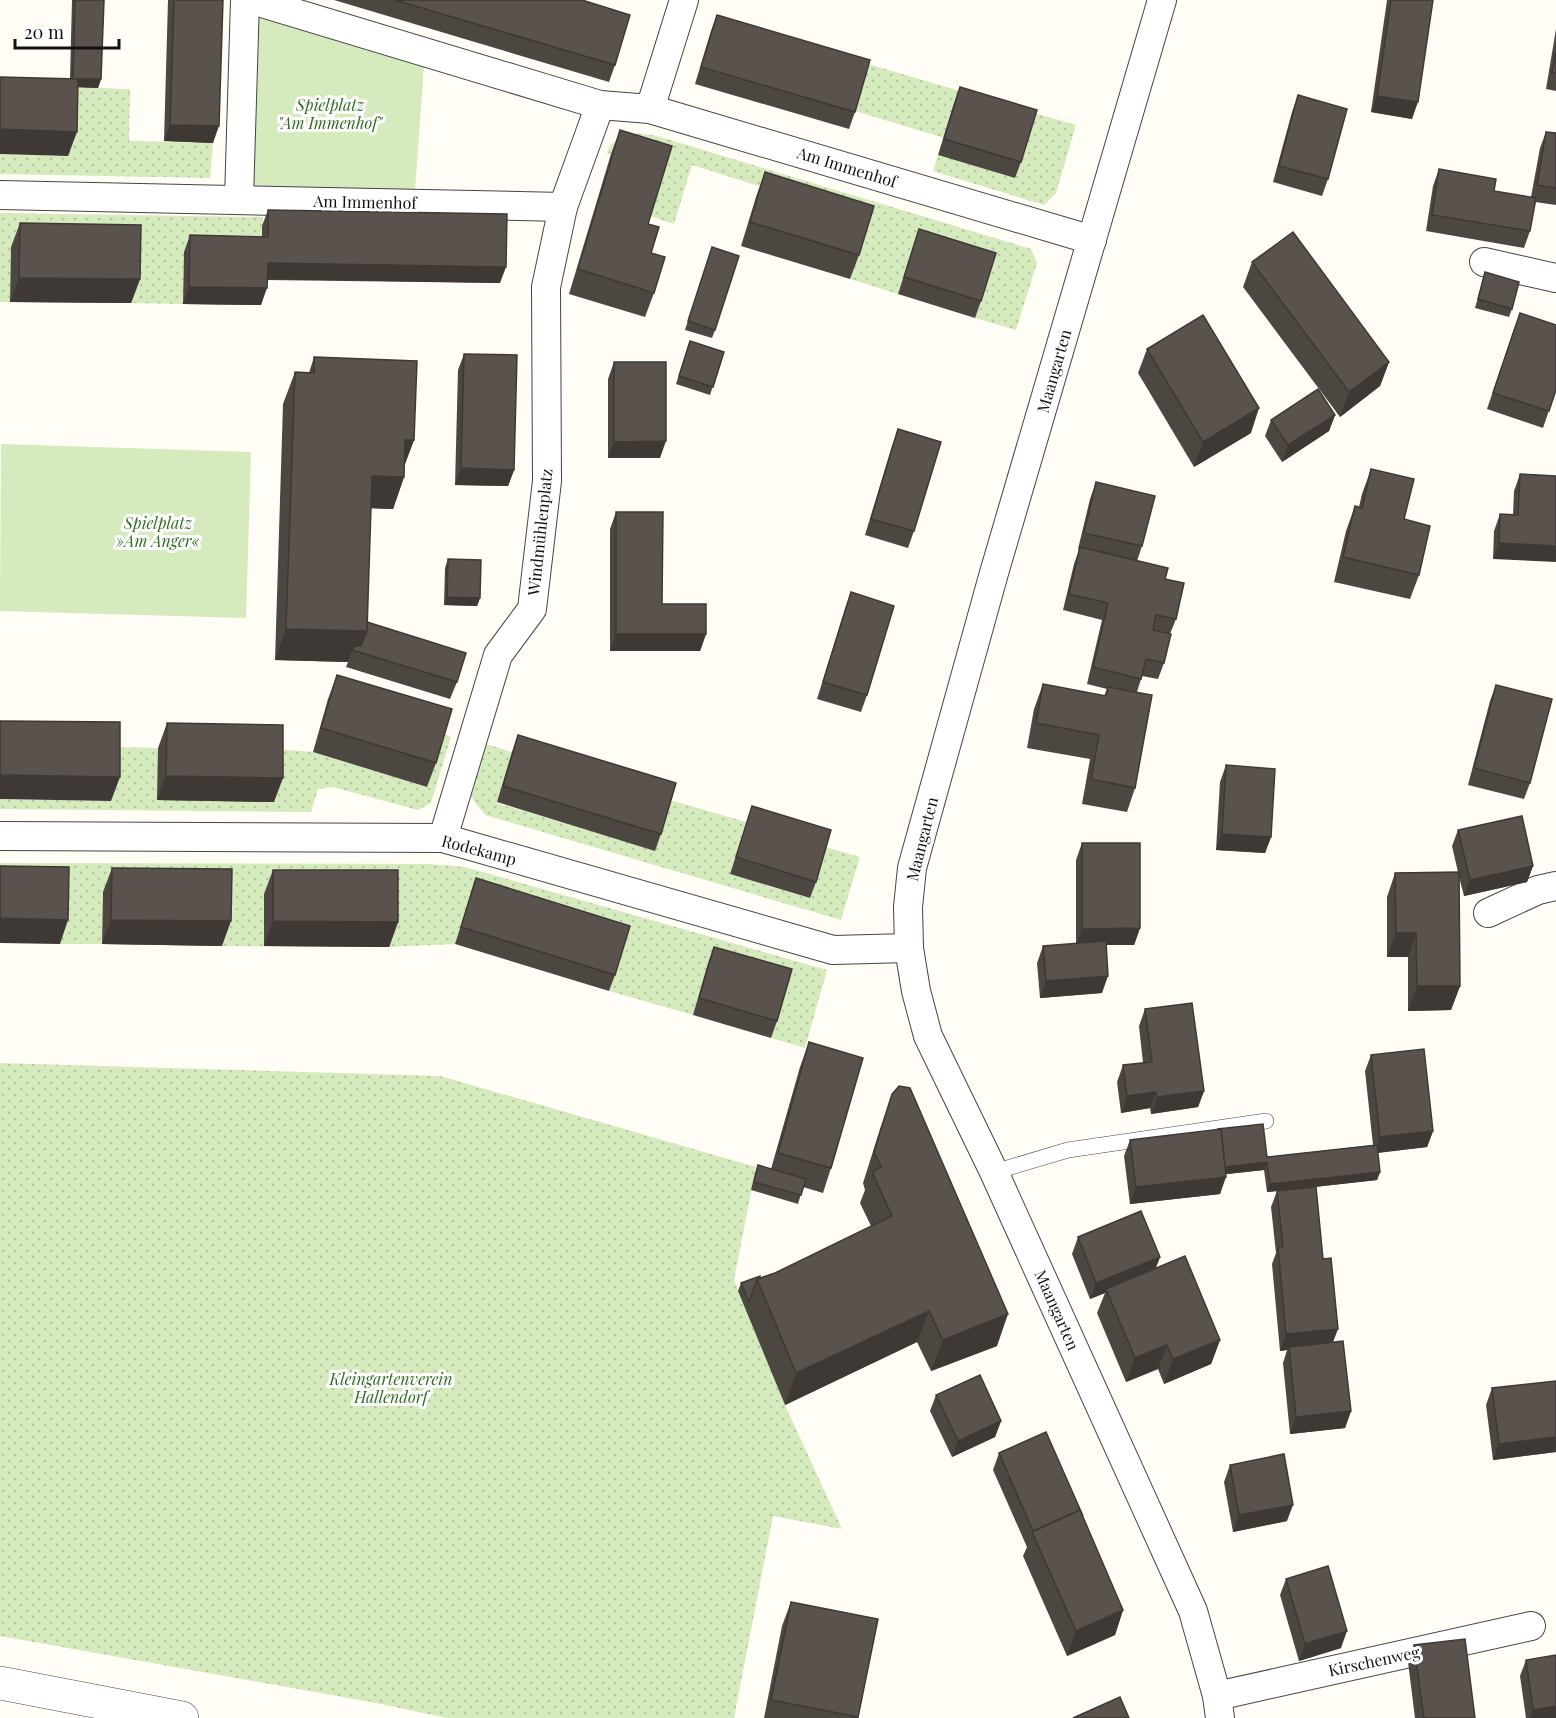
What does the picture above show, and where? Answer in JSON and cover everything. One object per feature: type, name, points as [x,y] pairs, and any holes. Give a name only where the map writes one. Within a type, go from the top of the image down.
[{"type":"street","points":[[239,199],[245,0]]},
{"type":"street","name":"Am Immenhof","points":[[252,0],[600,105],[650,109],[1092,240]]},
{"type":"street","points":[[650,109],[684,0]]},
{"type":"street","name":"Maangarten","points":[[1162,0],[991,585],[912,868],[908,907],[909,948],[916,991],[928,1036],[994,1172],[1193,1611],[1219,1707]]},
{"type":"street","points":[[563,207],[600,105]]},
{"type":"street","name":"Am Immenhof","points":[[0,195],[563,207]]},
{"type":"street","name":"Windmühlenplatz","points":[[443,838],[498,655],[532,609],[547,481],[546,287],[563,207]]},
{"type":"street","points":[[1484,262],[1556,278]]},
{"type":"street","name":"Rodekamp","points":[[0,836],[443,838],[833,950],[909,948]]},
{"type":"street","points":[[1488,913],[1538,890],[1556,886]]},
{"type":"street","name":"Kirschenweg","points":[[1219,1707],[1531,1626]]},
{"type":"street","points":[[0,1683],[182,1718]]},
{"type":"lane","points":[[994,1172],[1068,1150],[1266,1121]]},
{"type":"green space","name":"Spielplatz \"Am Immenhof\"","points":[[245,0],[425,51],[414,204],[239,199]]},
{"type":"green space","points":[[868,64],[1076,125],[1056,193],[1044,205],[933,171],[938,155],[1015,178],[944,138],[855,111]]},
{"type":"green space","points":[[70,87],[130,89],[129,141],[213,143],[210,178],[0,174],[0,154],[68,156]]},
{"type":"green space","points":[[638,133],[657,136],[1031,249],[1037,263],[1016,330],[975,318],[914,246],[898,294],[850,279],[865,231],[756,197],[759,186],[692,165],[674,224],[649,216],[611,154],[607,153],[615,141]]},
{"type":"green space","points":[[0,213],[263,217],[262,253],[184,252],[183,304],[131,303],[11,248],[10,302],[0,302]]},
{"type":"green space","name":"Spielplatz »Am Anger«","points":[[1,444],[251,452],[246,618],[0,611]]},
{"type":"green space","points":[[443,734],[451,737],[431,803],[418,810],[333,787],[318,789],[311,812],[0,809],[0,799],[110,801],[111,747],[158,748],[158,800],[275,749],[313,752],[427,787]]},
{"type":"green space","points":[[486,744],[512,752],[497,803],[654,850],[670,800],[746,822],[730,874],[809,898],[825,847],[860,857],[841,920],[485,815],[471,797]]},
{"type":"green space","points":[[0,863],[430,864],[465,867],[827,970],[805,1048],[771,1038],[786,986],[708,963],[693,1015],[609,991],[624,942],[471,895],[455,944],[389,947],[222,946],[223,894],[103,892],[102,944],[60,944],[60,891],[0,890]]},
{"type":"green space","name":"Kleingartenverein Hallendorf","points":[[0,1063],[440,1076],[756,1167],[734,1280],[785,1405],[842,1529],[773,1516],[734,1718],[447,1718],[371,1702],[0,1636]]},
{"type":"building","points":[[75,0],[104,0],[101,79],[73,79]]},
{"type":"building","points":[[174,0],[223,0],[219,126],[170,125]]},
{"type":"building","points":[[395,0],[582,0],[630,15],[615,65]]},
{"type":"building","points":[[1391,0],[1433,0],[1418,102],[1377,96]]},
{"type":"building","points":[[717,15],[870,60],[855,112],[701,67]]},
{"type":"building","points":[[1556,50],[1556,73],[1552,73]]},
{"type":"building","points":[[0,77],[78,79],[77,132],[0,129]]},
{"type":"building","points":[[960,87],[1037,110],[1021,162],[944,139]]},
{"type":"building","points":[[1298,95],[1347,109],[1328,179],[1279,166]]},
{"type":"building","points":[[620,130],[672,146],[648,224],[659,227],[651,253],[665,257],[654,293],[578,269]]},
{"type":"building","points":[[1546,132],[1556,133],[1556,188],[1537,185]]},
{"type":"building","points":[[1439,169],[1496,179],[1494,191],[1536,198],[1530,231],[1432,215]]},
{"type":"building","points":[[765,172],[874,206],[859,255],[750,222]]},
{"type":"building","points":[[268,210],[507,214],[506,267],[268,263],[267,288],[189,287],[190,235],[268,237]]},
{"type":"building","points":[[20,223],[141,225],[140,279],[19,278]]},
{"type":"building","points":[[919,229],[996,253],[981,301],[904,277]]},
{"type":"building","points":[[1293,232],[1389,362],[1349,392],[1252,262]]},
{"type":"building","points":[[712,247],[739,256],[715,330],[688,321]]},
{"type":"building","points":[[1485,272],[1519,282],[1512,309],[1478,299]]},
{"type":"building","points":[[1520,313],[1556,325],[1556,390],[1549,411],[1493,393]]},
{"type":"building","points":[[1203,315],[1259,408],[1203,442],[1147,349]]},
{"type":"building","points":[[690,341],[724,352],[713,387],[679,376]]},
{"type":"building","points":[[464,354],[517,355],[514,470],[461,468]]},
{"type":"building","points":[[314,357],[417,361],[414,440],[405,440],[404,477],[372,476],[367,631],[286,629],[295,372],[314,373]]},
{"type":"building","points":[[614,362],[666,362],[666,441],[614,442]]},
{"type":"building","points":[[1318,389],[1335,415],[1288,445],[1271,420]]},
{"type":"building","points":[[898,429],[941,442],[914,531],[871,519]]},
{"type":"building","points":[[1371,469],[1414,479],[1404,519],[1430,526],[1419,575],[1343,557],[1355,506],[1362,508]]},
{"type":"building","points":[[1520,474],[1556,476],[1556,546],[1499,543],[1500,514],[1518,515]]},
{"type":"building","points":[[1096,482],[1155,496],[1142,546],[1084,533]]},
{"type":"building","points":[[616,512],[663,512],[662,604],[706,604],[706,634],[616,634]]},
{"type":"building","points":[[1080,547],[1168,568],[1165,579],[1184,583],[1176,619],[1156,615],[1153,630],[1171,634],[1164,663],[1146,659],[1141,679],[1093,667],[1108,603],[1069,594]]},
{"type":"building","points":[[448,559],[481,560],[480,598],[447,597]]},
{"type":"building","points":[[851,592],[894,606],[867,695],[823,682]]},
{"type":"building","points":[[367,622],[466,653],[457,682],[352,650],[355,646],[361,646],[367,631]]},
{"type":"building","points":[[337,675],[452,709],[436,763],[321,728]]},
{"type":"building","points":[[1043,684],[1106,696],[1108,687],[1152,695],[1135,788],[1091,779],[1099,735],[1036,723]]},
{"type":"building","points":[[1496,685],[1552,699],[1530,783],[1474,768]]},
{"type":"building","points":[[0,721],[120,722],[120,777],[0,775]]},
{"type":"building","points":[[167,723],[283,725],[283,778],[166,776]]},
{"type":"building","points":[[518,735],[676,783],[661,834],[503,786]]},
{"type":"building","points":[[1226,765],[1275,769],[1271,837],[1222,834]]},
{"type":"building","points":[[752,806],[831,830],[816,882],[736,857]]},
{"type":"building","points":[[1522,816],[1533,866],[1470,880],[1458,830]]},
{"type":"building","points":[[1082,843],[1140,843],[1140,928],[1082,929]]},
{"type":"building","points":[[0,866],[69,867],[68,920],[0,918]]},
{"type":"building","points":[[112,868],[232,869],[231,921],[111,920]]},
{"type":"building","points":[[273,870],[398,870],[398,922],[273,921]]},
{"type":"building","points":[[1459,872],[1460,986],[1417,986],[1416,933],[1396,933],[1395,873]]},
{"type":"building","points":[[476,878],[630,926],[615,975],[461,927]]},
{"type":"building","points":[[1106,941],[1108,976],[1046,981],[1043,946]]},
{"type":"building","points":[[714,947],[792,969],[777,1021],[699,998]]},
{"type":"building","points":[[1192,1003],[1204,1091],[1157,1097],[1156,1092],[1127,1096],[1123,1065],[1152,1062],[1145,1009]]},
{"type":"building","points":[[809,1042],[863,1058],[831,1168],[778,1153]]},
{"type":"building","points":[[1424,1049],[1433,1131],[1380,1137],[1371,1055]]},
{"type":"building","points":[[899,1086],[910,1088],[1008,1314],[943,1340],[929,1311],[796,1373],[757,1279],[775,1273],[892,1216],[872,1172],[881,1167],[874,1152],[892,1094]]},
{"type":"building","points":[[1263,1124],[1267,1157],[1377,1145],[1380,1172],[1270,1184],[1267,1162],[1225,1167],[1221,1129],[1217,1129]]},
{"type":"building","points":[[1221,1129],[1226,1177],[1136,1187],[1130,1140]]},
{"type":"building","points":[[758,1165],[806,1179],[801,1195],[754,1182]]},
{"type":"building","points":[[1316,1187],[1323,1259],[1331,1258],[1338,1329],[1286,1334],[1278,1248],[1283,1247],[1277,1191]]},
{"type":"building","points":[[1141,1211],[1160,1257],[1096,1283],[1078,1237]]},
{"type":"building","points":[[1185,1256],[1220,1340],[1173,1359],[1167,1345],[1135,1358],[1106,1289]]},
{"type":"building","points":[[760,1276],[757,1279],[749,1302],[741,1283]]},
{"type":"building","points":[[1343,1341],[1351,1411],[1296,1417],[1289,1347]]},
{"type":"building","points":[[980,1375],[1001,1421],[958,1441],[936,1395]]},
{"type":"building","points":[[1556,1381],[1556,1437],[1499,1444],[1492,1388]]},
{"type":"building","points":[[1046,1432],[1083,1516],[1080,1510],[1033,1531],[999,1453]]},
{"type":"building","points":[[1284,1454],[1293,1505],[1239,1515],[1230,1465]]},
{"type":"building","points":[[1080,1510],[1123,1610],[1076,1631],[1032,1532]]},
{"type":"building","points":[[1328,1566],[1347,1631],[1305,1644],[1286,1579]]},
{"type":"building","points":[[791,1602],[878,1619],[858,1717],[771,1700]]},
{"type":"building","points":[[1465,1639],[1475,1718],[1424,1718],[1414,1645]]},
{"type":"building","points":[[1556,1655],[1556,1706],[1533,1710],[1526,1660]]},
{"type":"building","points":[[1120,1697],[1129,1718],[1073,1718]]}]
